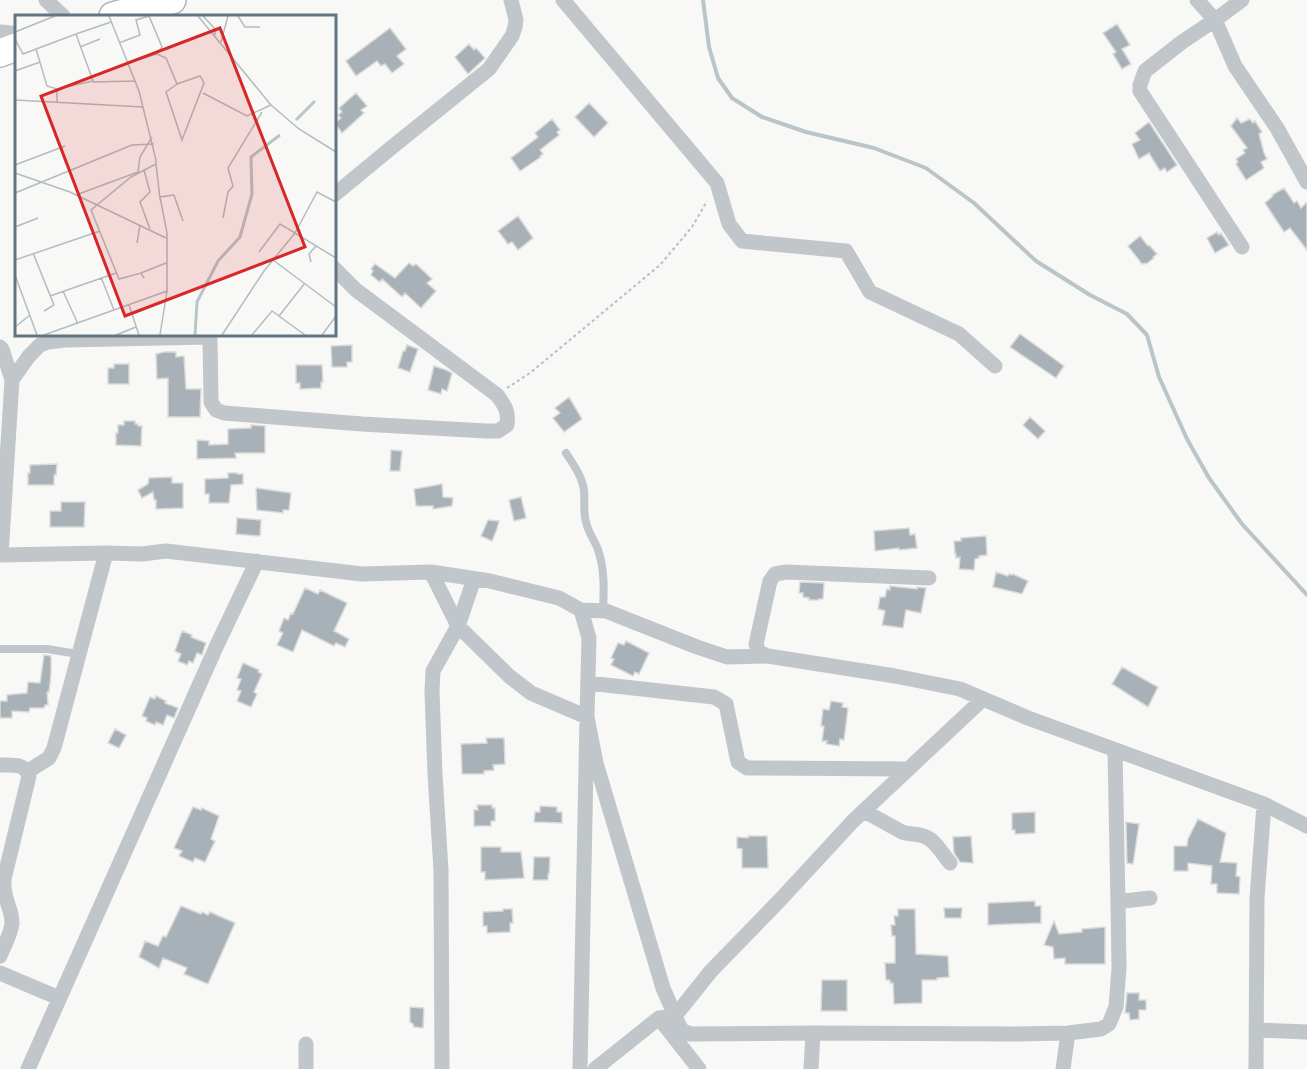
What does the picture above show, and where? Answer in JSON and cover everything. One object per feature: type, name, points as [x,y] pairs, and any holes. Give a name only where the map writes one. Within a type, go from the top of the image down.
[{"type":"highway","points":[[117,15],[172,0]]},
{"type":"highway","points":[[0,53],[15,47]]},
{"type":"street","points":[[46,0],[62,15]]},
{"type":"street","points":[[336,193],[489,69],[512,36],[515,27],[516,20],[511,0]]},
{"type":"street","points":[[563,0],[717,183],[729,224],[742,241],[846,252],[870,292],[959,334],[995,366]]},
{"type":"street","points":[[1197,0],[1215,20],[1235,66],[1277,128],[1307,182]]},
{"type":"street","points":[[1242,0],[1152,65],[1145,71],[1140,84],[1142,94],[1242,247]]},
{"type":"street","points":[[0,32],[15,35]]},
{"type":"street","points":[[12,380],[29,356],[40,345],[48,342],[210,336],[211,402],[216,410],[224,413],[362,424],[498,431],[507,425],[508,414],[505,405],[497,395],[356,291],[336,270]]},
{"type":"street","points":[[0,347],[12,380],[0,555],[142,554],[166,551],[362,574],[431,572],[490,581],[559,598],[581,610],[603,611],[728,657],[768,656],[895,676],[960,689],[1028,718],[1264,804],[1307,826]]},
{"type":"street","points":[[28,771],[49,758],[54,748],[106,553]]},
{"type":"street","points":[[28,1069],[257,561]]},
{"type":"street","points":[[431,572],[458,626],[509,676],[531,693],[587,717]]},
{"type":"street","points":[[768,656],[759,652],[756,644],[770,581],[775,574],[786,572],[929,578]]},
{"type":"street","points":[[442,1069],[441,870],[435,774],[433,671],[458,626],[474,579]]},
{"type":"street","points":[[580,1069],[589,638],[581,610]]},
{"type":"street","points":[[588,683],[714,697],[726,704],[738,762],[747,768],[908,769]]},
{"type":"street","points":[[595,1069],[659,1018],[675,1016],[711,971],[853,821],[983,699]]},
{"type":"street","points":[[587,717],[596,763],[663,988],[682,1030],[690,1034],[1068,1033],[1101,1029],[1109,1024],[1116,1007],[1118,986],[1115,750]]},
{"type":"street","points":[[0,765],[23,767],[30,776],[3,887],[12,927],[0,956]]},
{"type":"street","points":[[1256,1069],[1257,898],[1264,804]]},
{"type":"street","points":[[864,811],[902,832],[928,837],[950,863]]},
{"type":"street","points":[[1118,904],[1124,901],[1150,898]]},
{"type":"street","points":[[0,973],[59,998]]},
{"type":"street","points":[[659,1018],[699,1069]]},
{"type":"street","points":[[1256,1030],[1307,1032]]},
{"type":"street","points":[[812,1069],[813,1033]]},
{"type":"street","points":[[1063,1069],[1068,1033]]},
{"type":"street","points":[[306,1044],[306,1069]]},
{"type":"lane","points":[[566,453],[583,487],[584,514],[588,531],[597,548],[604,577],[603,611]]},
{"type":"lane","points":[[1,649],[46,649],[78,654]]},
{"type":"path","points":[[497,395],[530,373],[660,265],[692,227],[717,183]]},
{"type":"building","points":[[1117,24],[1130,45],[1122,49],[1131,64],[1122,69],[1113,54],[1116,52],[1103,33]]},
{"type":"building","points":[[390,28],[406,49],[397,56],[404,64],[392,73],[385,64],[381,66],[377,61],[356,76],[346,61]]},
{"type":"building","points":[[469,44],[485,58],[468,74],[455,57]]},
{"type":"building","points":[[356,93],[367,106],[361,110],[364,113],[342,133],[336,124],[341,118],[338,115],[342,112],[339,108]]},
{"type":"building","points":[[589,103],[608,123],[594,137],[575,117]]},
{"type":"building","points":[[1237,118],[1241,123],[1250,119],[1253,123],[1255,121],[1262,132],[1259,134],[1267,159],[1261,162],[1264,168],[1246,180],[1236,164],[1238,162],[1236,159],[1245,153],[1243,150],[1247,148],[1231,126]]},
{"type":"building","points":[[552,119],[560,130],[557,132],[559,135],[540,150],[543,154],[541,157],[520,171],[511,158],[538,137],[535,133]]},
{"type":"building","points":[[1149,122],[1177,165],[1167,172],[1165,168],[1160,171],[1149,153],[1139,159],[1132,144],[1140,140],[1135,133]]},
{"type":"building","points":[[1284,188],[1294,203],[1297,201],[1301,208],[1307,202],[1307,250],[1290,228],[1284,232],[1265,203],[1272,195]]},
{"type":"building","points":[[518,216],[533,238],[518,250],[512,242],[508,244],[498,231]]},
{"type":"building","points":[[1217,232],[1219,235],[1221,233],[1229,245],[1215,253],[1207,238]]},
{"type":"building","points":[[1140,236],[1157,254],[1146,264],[1142,264],[1128,246]]},
{"type":"building","points":[[409,263],[413,266],[416,264],[432,279],[427,283],[436,291],[421,308],[405,293],[402,297],[382,279],[380,282],[371,275],[373,271],[371,269],[375,264],[395,278]]},
{"type":"building","points":[[1020,334],[1064,366],[1056,378],[1010,347]]},
{"type":"building","points":[[352,345],[352,362],[347,362],[347,367],[332,367],[331,346]]},
{"type":"building","points":[[407,345],[418,349],[410,372],[398,368]]},
{"type":"building","points":[[176,352],[176,357],[184,356],[186,389],[201,389],[200,417],[168,417],[168,378],[157,379],[156,354]]},
{"type":"building","points":[[114,364],[129,364],[129,384],[108,384],[108,368],[114,368]]},
{"type":"building","points":[[296,365],[322,365],[321,388],[300,389],[300,383],[296,383]]},
{"type":"building","points":[[434,366],[452,373],[447,391],[442,389],[441,394],[428,390]]},
{"type":"building","points":[[569,397],[582,419],[564,432],[553,418],[560,413],[555,408]]},
{"type":"building","points":[[1030,417],[1045,431],[1038,439],[1023,425]]},
{"type":"building","points":[[124,421],[135,421],[135,424],[142,426],[141,446],[116,445],[118,425],[124,425]]},
{"type":"building","points":[[251,425],[265,426],[265,453],[235,453],[236,458],[197,459],[197,440],[209,441],[209,445],[228,444],[228,429],[251,428]]},
{"type":"building","points":[[391,450],[402,451],[400,471],[390,471]]},
{"type":"building","points":[[57,464],[54,485],[28,485],[30,465]]},
{"type":"building","points":[[228,473],[243,474],[243,484],[231,485],[229,503],[209,503],[209,494],[205,494],[205,479],[228,478]]},
{"type":"building","points":[[172,477],[172,483],[183,483],[183,508],[156,509],[153,492],[142,498],[138,490],[148,484],[149,478]]},
{"type":"building","points":[[442,484],[443,497],[453,498],[452,506],[433,509],[433,506],[416,506],[414,489]]},
{"type":"building","points":[[256,488],[291,493],[289,510],[283,510],[283,513],[257,510]]},
{"type":"building","points":[[521,497],[526,518],[514,521],[509,500]]},
{"type":"building","points":[[61,502],[85,502],[84,527],[50,527],[50,511],[61,511]]},
{"type":"building","points":[[237,518],[261,520],[260,536],[236,534]]},
{"type":"building","points":[[488,520],[499,521],[492,541],[481,536]]},
{"type":"building","points":[[909,528],[910,535],[915,534],[917,548],[875,551],[874,531]]},
{"type":"building","points":[[986,536],[987,555],[975,559],[974,570],[959,569],[960,557],[956,558],[954,541],[961,541],[961,538]]},
{"type":"building","points":[[996,572],[1008,576],[1013,574],[1028,581],[1022,594],[993,587]]},
{"type":"building","points":[[800,582],[824,583],[823,599],[809,600],[803,597],[803,593],[799,593]]},
{"type":"building","points":[[890,586],[926,588],[921,613],[906,610],[903,628],[882,625],[885,611],[878,609],[880,597],[885,597]]},
{"type":"building","points":[[305,588],[318,594],[320,590],[347,603],[334,631],[349,639],[345,647],[336,643],[334,646],[302,630],[293,652],[277,645],[283,633],[279,631],[284,618],[288,620],[291,613],[293,614]]},
{"type":"building","points":[[182,631],[206,643],[202,655],[197,653],[193,663],[189,661],[187,665],[178,661],[181,654],[175,651]]},
{"type":"building","points":[[626,641],[649,653],[639,674],[635,672],[633,676],[611,665],[614,659],[611,658],[618,643],[624,645]]},
{"type":"building","points":[[44,655],[51,656],[48,705],[44,708],[30,708],[29,712],[12,711],[12,718],[0,718],[0,701],[7,701],[7,695],[27,693],[28,682],[40,683]]},
{"type":"building","points":[[243,663],[259,670],[258,672],[262,674],[254,692],[257,694],[251,707],[237,701],[241,691],[237,690],[241,679],[237,678]]},
{"type":"building","points":[[1122,667],[1158,687],[1148,707],[1112,684]]},
{"type":"building","points":[[156,696],[166,701],[165,703],[178,708],[174,718],[167,715],[163,725],[156,722],[155,725],[146,721],[147,718],[142,716],[150,697],[155,699]]},
{"type":"building","points":[[831,701],[843,703],[842,707],[848,708],[844,740],[840,739],[839,746],[822,741],[823,709],[829,710]]},
{"type":"building","points":[[115,729],[126,735],[119,748],[108,743]]},
{"type":"building","points":[[486,738],[504,738],[505,764],[493,765],[494,770],[484,771],[484,774],[462,774],[461,744],[487,743]]},
{"type":"building","points":[[477,805],[492,805],[492,808],[495,808],[495,821],[491,821],[491,826],[474,826],[474,810],[478,810]]},
{"type":"building","points":[[540,806],[557,807],[557,812],[562,812],[562,823],[534,822],[535,812],[540,812]]},
{"type":"building","points":[[193,807],[201,810],[202,808],[219,816],[211,839],[215,841],[205,862],[195,858],[193,862],[179,856],[182,851],[174,848]]},
{"type":"building","points":[[1035,812],[1035,833],[1015,834],[1015,830],[1012,830],[1012,813]]},
{"type":"building","points":[[1198,819],[1226,833],[1220,862],[1237,863],[1236,876],[1240,877],[1239,894],[1217,893],[1217,884],[1211,884],[1212,866],[1188,863],[1188,871],[1174,871],[1174,846],[1187,846]]},
{"type":"building","points":[[1126,822],[1139,824],[1133,864],[1127,863]]},
{"type":"building","points":[[748,836],[767,836],[768,868],[742,868],[742,849],[737,848],[737,837],[748,838]]},
{"type":"building","points":[[971,836],[973,863],[960,862],[954,853],[953,837]]},
{"type":"building","points":[[481,847],[501,847],[501,852],[521,852],[524,878],[485,880],[485,872],[481,872]]},
{"type":"building","points":[[534,857],[550,857],[548,880],[533,880]]},
{"type":"building","points":[[1035,901],[1035,906],[1041,906],[1041,923],[988,925],[988,903]]},
{"type":"building","points":[[181,906],[201,914],[202,912],[208,915],[210,912],[235,923],[208,984],[184,974],[187,968],[163,958],[159,968],[139,957],[145,941],[158,946],[163,936],[166,937]]},
{"type":"building","points":[[944,908],[962,908],[961,918],[945,918]]},
{"type":"building","points":[[503,909],[512,909],[513,923],[510,923],[510,932],[487,933],[487,926],[483,926],[483,912],[503,911]]},
{"type":"building","points":[[898,909],[915,909],[916,954],[948,956],[949,977],[922,980],[922,1003],[894,1004],[893,983],[886,980],[885,963],[895,963],[895,936],[892,936],[891,925],[895,925],[894,916],[898,916]]},
{"type":"building","points":[[1054,921],[1059,934],[1105,927],[1105,964],[1065,964],[1065,958],[1054,959],[1053,947],[1044,945]]},
{"type":"building","points":[[822,980],[847,980],[847,1011],[821,1011]]},
{"type":"building","points":[[1127,993],[1139,993],[1139,1000],[1146,1000],[1146,1010],[1139,1010],[1139,1019],[1130,1020],[1129,1013],[1125,1013]]},
{"type":"building","points":[[410,1007],[424,1008],[423,1028],[414,1027],[410,1022]]},
{"type":"waterway","points":[[703,0],[709,47],[718,78],[732,98],[762,117],[806,132],[874,148],[926,168],[974,203],[1036,261],[1090,295],[1127,314],[1147,335],[1159,377],[1187,439],[1209,478],[1242,524],[1307,595]]}]
